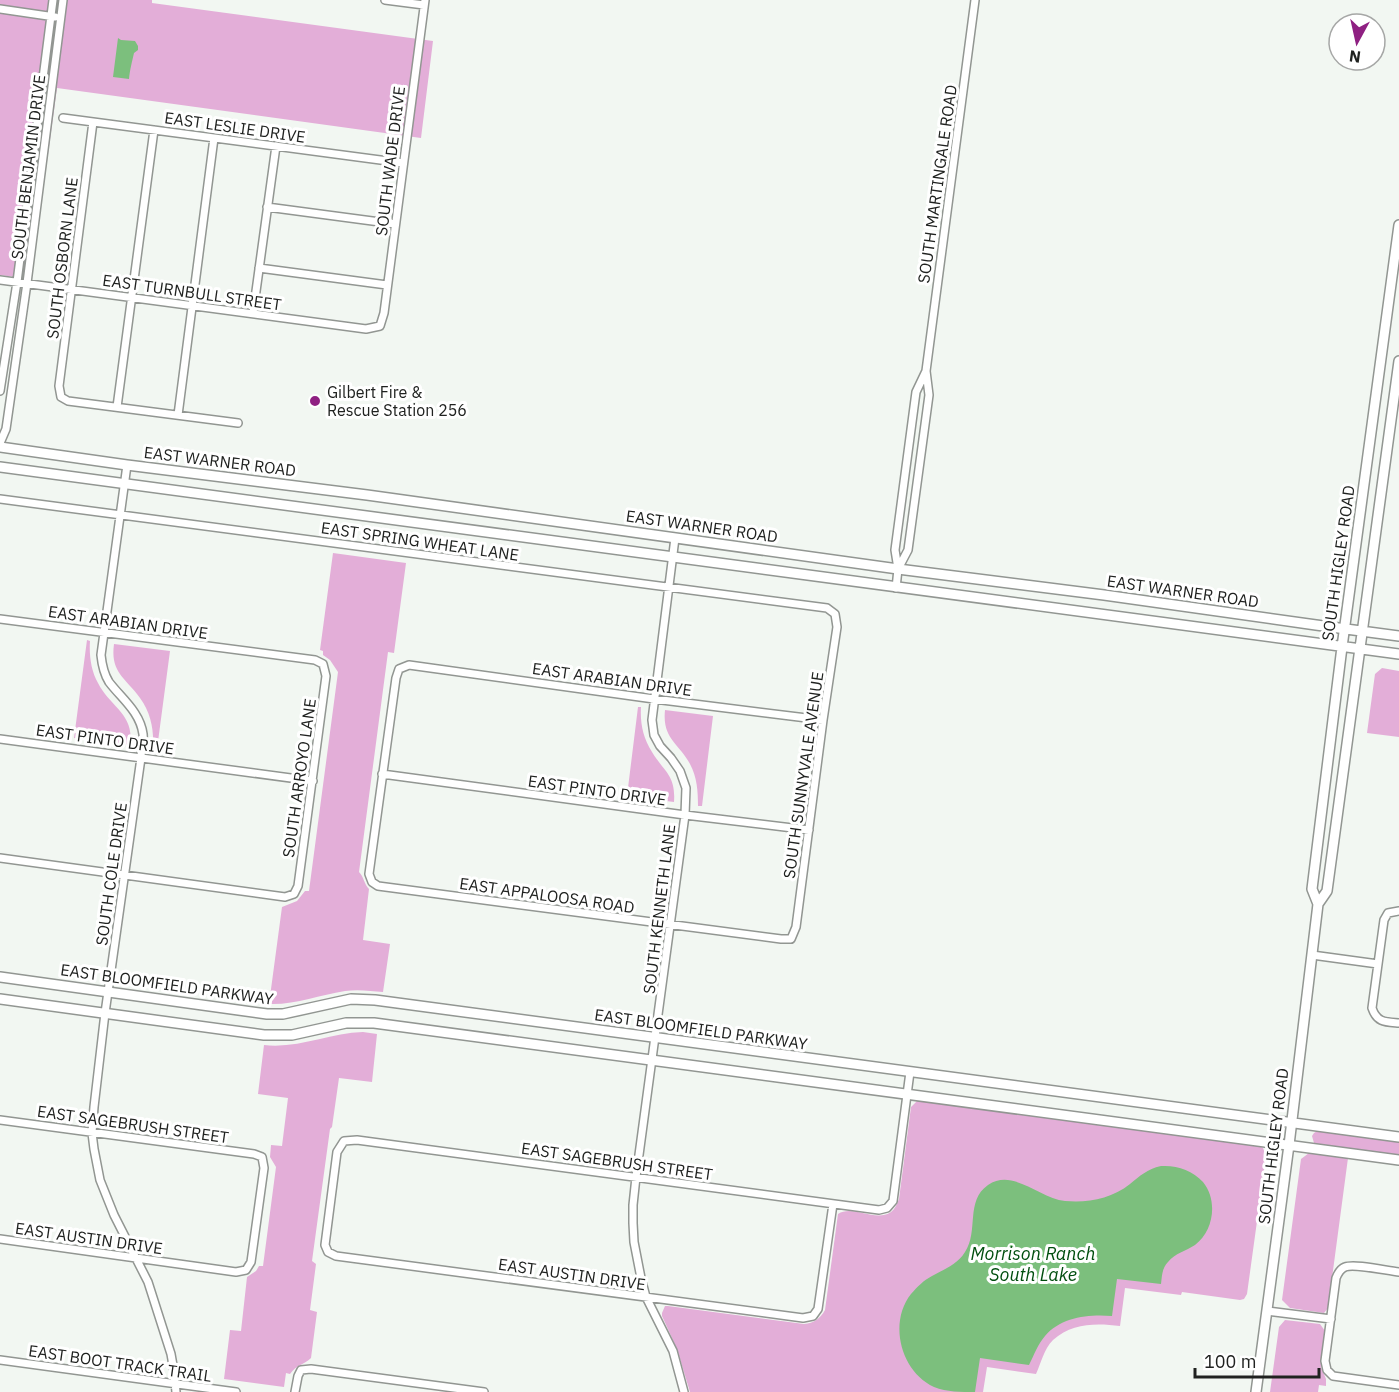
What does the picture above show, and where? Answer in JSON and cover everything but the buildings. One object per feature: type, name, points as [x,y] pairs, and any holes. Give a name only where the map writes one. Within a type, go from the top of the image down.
[{"type":"main road","name":"SOUTH HIGLEY ROAD","points":[[1318,904],[1312,889],[1399,225]]},
{"type":"main road","name":"SOUTH HIGLEY ROAD","points":[[1256,1392],[1292,1123],[1318,904],[1327,891],[1399,361]]},
{"type":"main road","name":"EAST WARNER ROAD","points":[[0,445],[127,465],[367,495],[1399,636]]},
{"type":"main road","name":"EAST WARNER ROAD","points":[[0,467],[1399,654]]},
{"type":"main road","points":[[365,516],[367,495]]},
{"type":"main road","points":[[1101,614],[1104,595]]},
{"type":"main road","name":"EAST BLOOMFIELD PARKWAY","points":[[0,977],[267,1014],[283,1014],[351,999],[375,1000],[1399,1137]]},
{"type":"main road","points":[[0,999],[279,1036],[346,1023],[365,1023],[1399,1160]]},
{"type":"street","name":"SOUTH BENJAMIN DRIVE","points":[[0,391],[17,282],[53,0]]},
{"type":"street","name":"SOUTH BENJAMIN DRIVE","points":[[0,445],[6,429],[27,283],[63,0]]},
{"type":"street","points":[[386,0],[424,3]]},
{"type":"street","name":"SOUTH MARTINGALE ROAD","points":[[898,569],[908,550],[929,395],[926,371],[975,0]]},
{"type":"street","name":"SOUTH WADE DRIVE","points":[[380,326],[384,313],[424,3]]},
{"type":"street","points":[[0,9],[60,18]]},
{"type":"street","name":"EAST LESLIE DRIVE","points":[[63,118],[403,164]]},
{"type":"street","name":"SOUTH OSBORN LANE","points":[[93,122],[59,386],[62,398],[68,401],[117,407]]},
{"type":"street","points":[[154,130],[117,407],[238,423]]},
{"type":"street","points":[[178,415],[214,138]]},
{"type":"street","points":[[253,314],[276,147]]},
{"type":"street","points":[[267,207],[395,224]]},
{"type":"street","points":[[259,268],[387,285]]},
{"type":"street","name":"EAST TURNBULL STREET","points":[[0,280],[366,328],[380,326]]},
{"type":"street","name":"SOUTH MARTINGALE ROAD","points":[[896,588],[898,569],[895,550],[916,392],[926,371]]},
{"type":"street","name":"SOUTH COLE DRIVE","points":[[127,465],[101,655],[103,670],[108,681],[137,716],[143,734],[105,1012],[92,1133],[100,1180],[114,1215],[148,1282],[171,1354],[176,1388]]},
{"type":"street","name":"EAST SPRING WHEAT LANE","points":[[0,499],[827,608],[835,614]]},
{"type":"street","name":"SOUTH KENNETH LANE","points":[[675,538],[652,720],[654,735],[680,771],[686,788],[685,815],[633,1205],[634,1242],[646,1297],[673,1351],[684,1392]]},
{"type":"street","name":"SOUTH SUNNYVALE AVENUE","points":[[791,939],[796,927],[837,627],[835,614]]},
{"type":"street","name":"EAST ARABIAN DRIVE","points":[[0,619],[315,660],[323,664]]},
{"type":"street","name":"SOUTH ARROYO LANE","points":[[125,874],[285,897],[294,894],[298,886],[313,781],[326,676],[323,664]]},
{"type":"street","name":"EAST ARABIAN DRIVE","points":[[382,774],[396,678],[399,669],[409,665],[823,720]]},
{"type":"street","name":"EAST PINTO DRIVE","points":[[0,739],[313,781]]},
{"type":"street","name":"EAST PINTO DRIVE","points":[[382,774],[809,830]]},
{"type":"street","name":"EAST APPALOOSA ROAD","points":[[382,774],[369,874],[372,882],[378,886],[791,939]]},
{"type":"street","points":[[0,858],[125,874]]},
{"type":"street","points":[[1399,911],[1389,913],[1384,920],[1372,1008],[1379,1020],[1399,1023]]},
{"type":"street","points":[[1312,955],[1378,964]]},
{"type":"street","points":[[907,1095],[910,1072]]},
{"type":"street","name":"EAST SAGEBRUSH STREET","points":[[328,1252],[325,1245],[337,1152],[344,1141],[357,1140],[879,1210],[887,1208],[892,1201],[907,1095]]},
{"type":"street","name":"EAST SAGEBRUSH STREET","points":[[0,1120],[254,1154],[262,1157],[264,1168],[251,1262],[246,1270]]},
{"type":"street","name":"EAST AUSTIN DRIVE","points":[[328,1252],[336,1256],[803,1318],[813,1316],[819,1309],[833,1204]]},
{"type":"street","name":"EAST AUSTIN DRIVE","points":[[0,1239],[236,1272],[246,1270]]},
{"type":"street","points":[[1399,1272],[1352,1266],[1343,1267],[1340,1270],[1336,1278],[1325,1361],[1327,1370],[1337,1377],[1399,1385]]},
{"type":"street","points":[[1267,1311],[1331,1319]]},
{"type":"street","name":"EAST BOOT TRACK TRAIL","points":[[0,1360],[176,1388],[236,1392]]},
{"type":"street","points":[[295,1392],[301,1370],[311,1369],[484,1392]]},
{"type":"shaded area","points":[[0,0],[152,0],[152,3],[433,41],[421,138],[57,88],[31,279],[0,275]]},
{"type":"shaded area","points":[[333,553],[406,563],[394,653],[388,652],[359,872],[369,889],[363,940],[390,944],[383,992],[350,990],[298,1001],[269,1004],[282,907],[297,901],[305,891],[309,891],[338,672],[320,650]]},
{"type":"shaded area","points":[[87,640],[90,641],[91,663],[96,678],[129,726],[130,745],[74,738]]},
{"type":"shaded area","points":[[114,644],[170,651],[157,749],[153,748],[152,728],[147,710],[120,674],[114,662]]},
{"type":"shaded area","points":[[1382,668],[1399,671],[1399,737],[1367,733],[1375,674]]},
{"type":"shaded area","points":[[638,707],[641,707],[646,741],[671,780],[674,802],[627,796]]},
{"type":"shaded area","points":[[665,710],[713,716],[702,806],[698,806],[697,784],[692,769],[666,728]]},
{"type":"shaded area","points":[[363,1032],[377,1034],[372,1082],[339,1078],[330,1129],[312,1261],[316,1264],[310,1310],[317,1312],[311,1358],[290,1374],[286,1373],[284,1387],[224,1379],[230,1330],[241,1331],[247,1277],[259,1266],[263,1266],[276,1167],[270,1157],[271,1145],[282,1146],[288,1098],[258,1094],[264,1045],[289,1045]]},
{"type":"shaded area","points":[[917,1101],[1257,1145],[1263,1148],[1266,1156],[1247,1294],[1244,1299],[1182,1292],[1181,1295],[1125,1288],[1120,1326],[1076,1327],[1060,1334],[1047,1348],[1036,1374],[987,1367],[983,1392],[690,1392],[677,1349],[662,1316],[665,1306],[804,1324],[814,1322],[819,1318],[825,1310],[838,1214],[850,1211],[878,1216],[885,1215],[894,1209],[899,1199],[911,1107]]},
{"type":"shaded area","points":[[1319,1130],[1399,1140],[1399,1156],[1318,1146],[1314,1143],[1312,1136]]},
{"type":"shaded area","points":[[1309,1153],[1348,1158],[1328,1308],[1324,1313],[1290,1308],[1282,1300],[1301,1159]]},
{"type":"shaded area","points":[[1285,1320],[1320,1324],[1325,1331],[1321,1367],[1326,1386],[1319,1385],[1318,1392],[1270,1392],[1279,1327]]},
{"type":"water","points":[[118,38],[135,41],[138,46],[138,50],[134,53],[129,79],[113,77]]},
{"type":"water","name":"Morrison Ranch South Lake","points":[[1161,1166],[1184,1169],[1199,1178],[1211,1197],[1212,1215],[1210,1224],[1201,1239],[1166,1264],[1161,1284],[1117,1279],[1112,1316],[1085,1316],[1059,1325],[1043,1339],[1029,1365],[980,1358],[975,1392],[949,1391],[934,1387],[913,1370],[901,1346],[899,1332],[904,1306],[921,1284],[954,1263],[965,1252],[969,1244],[977,1199],[988,1185],[1007,1180],[1055,1199],[1091,1200],[1115,1193],[1148,1171]]},
{"type":"place","name":"Gilbert Fire & Rescue Station 256","points":[[315,401]]}]
